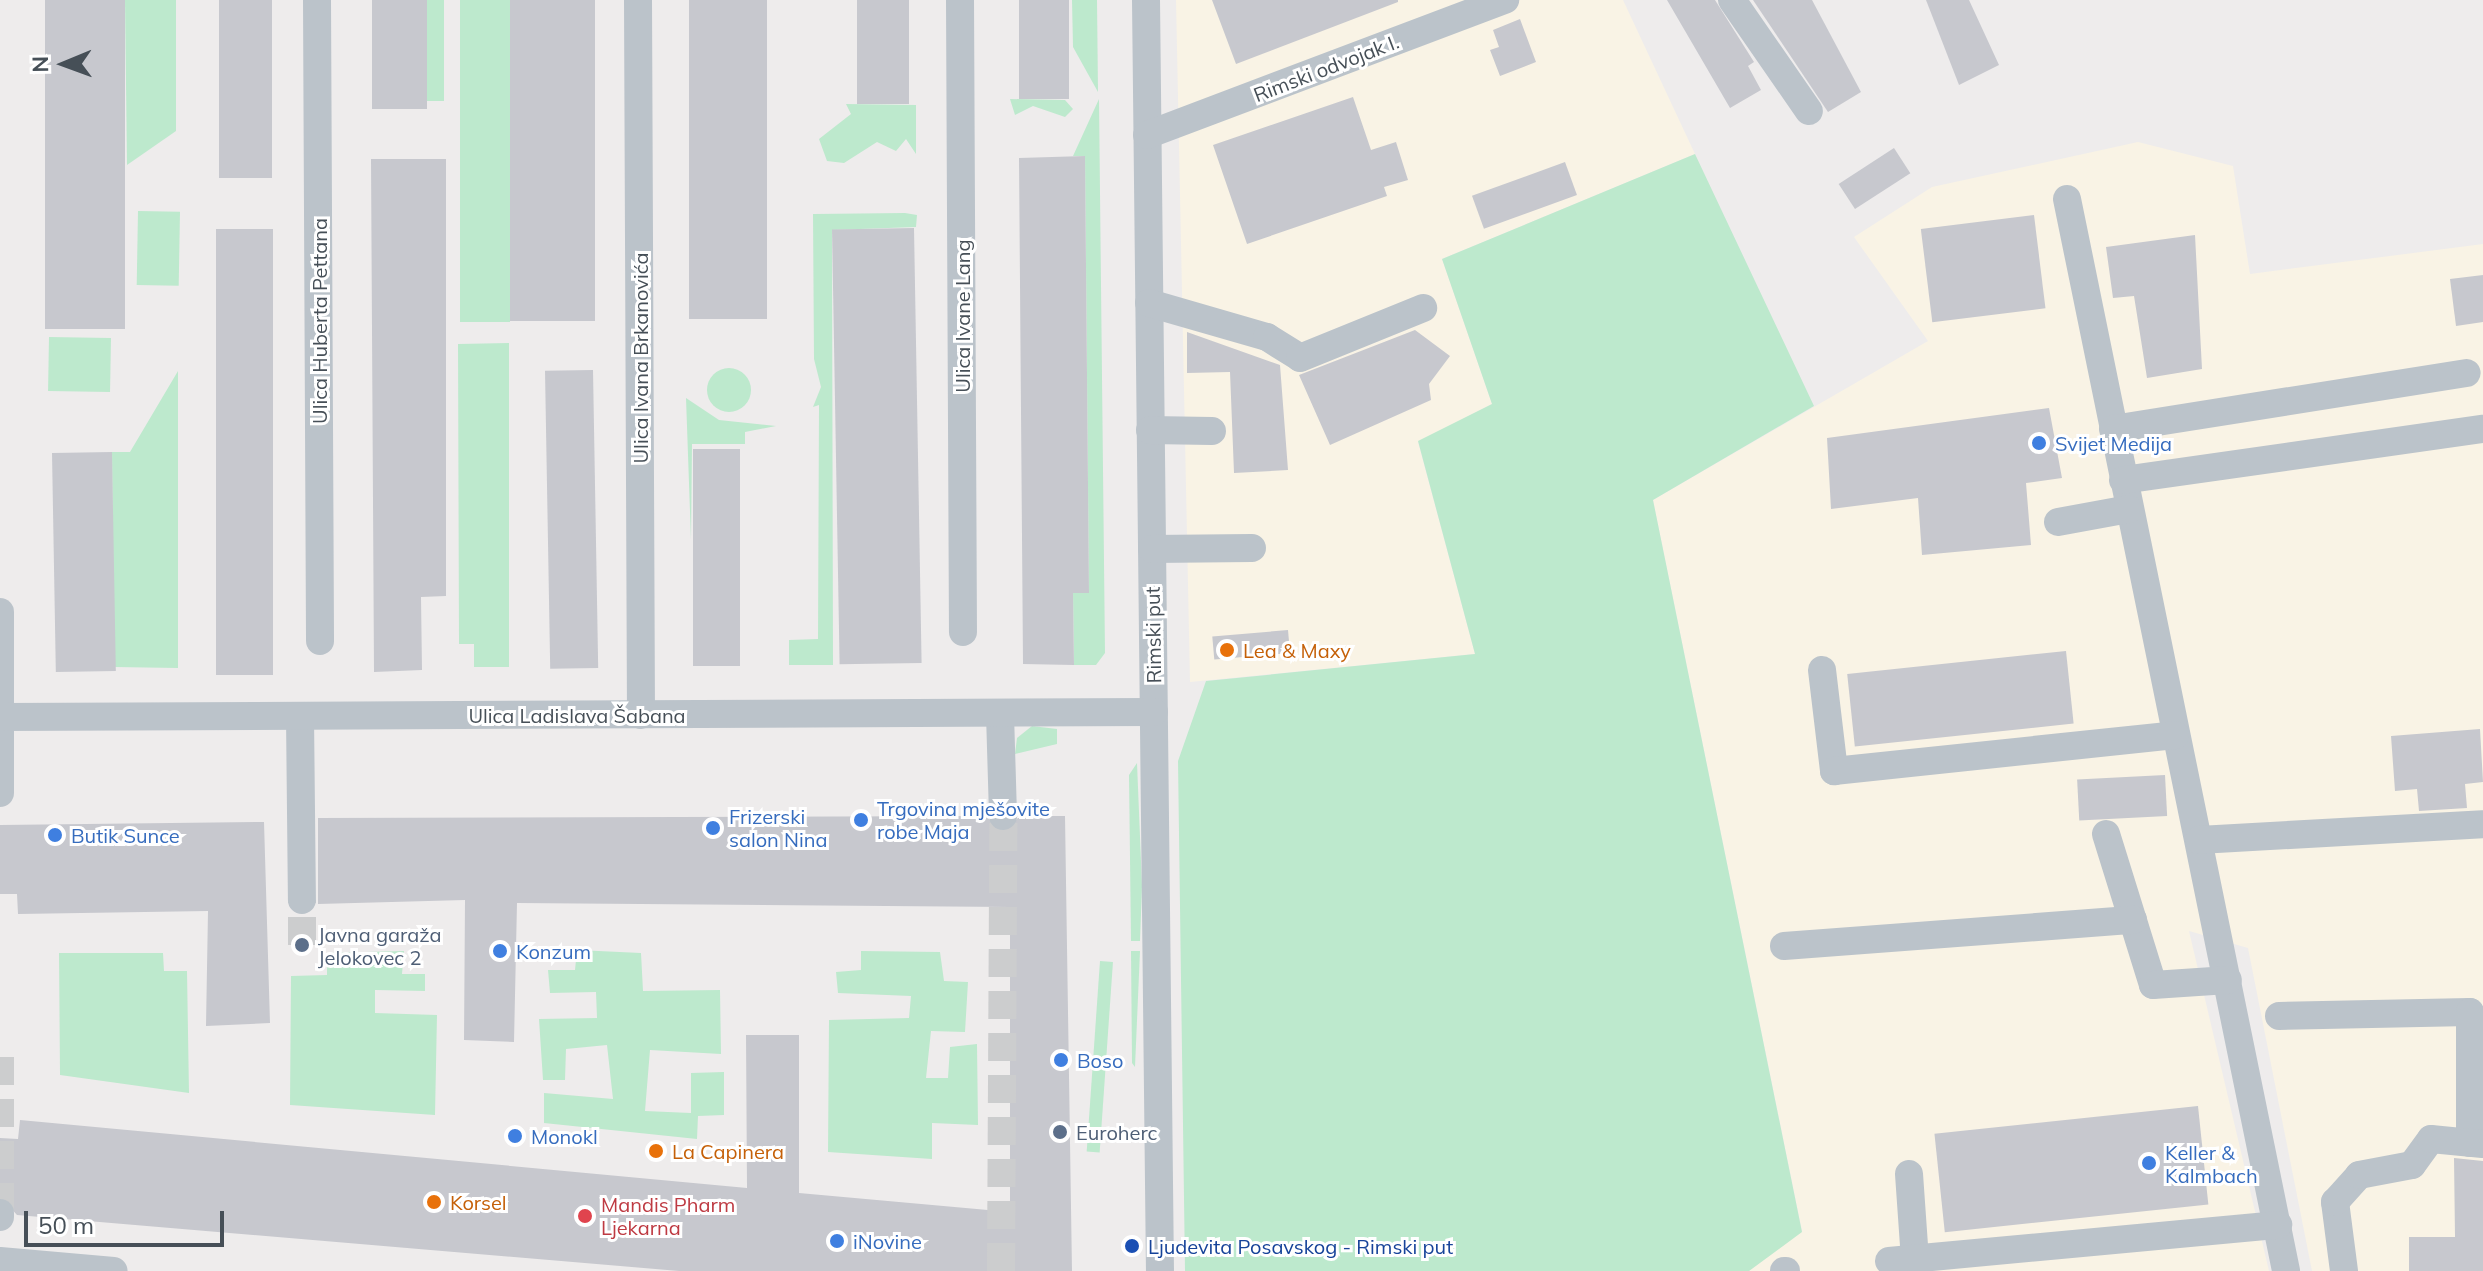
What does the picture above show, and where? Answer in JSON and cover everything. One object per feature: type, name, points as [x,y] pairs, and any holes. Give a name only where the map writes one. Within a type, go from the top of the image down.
[{"type":"street","name":"Ulica Huberta Pettana","points":[[317,0],[320,641]]},
{"type":"street","name":"Ulica Ivana Brkanovića","points":[[638,0],[641,715]]},
{"type":"street","name":"Ulica Ivane Lang","points":[[960,0],[963,632]]},
{"type":"street","name":"Rimski put","points":[[1146,0],[1160,1271]]},
{"type":"street","name":"Rimski odvojak I.","points":[[1147,135],[1505,0]]},
{"type":"street","points":[[1732,0],[1809,111]]},
{"type":"street","points":[[2067,199],[2089,377],[2113,429],[2286,1271]]},
{"type":"street","points":[[1149,303],[1267,337],[1300,358],[1423,308]]},
{"type":"street","points":[[2113,429],[2467,373]]},
{"type":"street","points":[[2123,480],[2483,429]]},
{"type":"street","points":[[1150,430],[1212,431]]},
{"type":"street","points":[[2058,522],[2129,509]]},
{"type":"street","points":[[1152,549],[1252,548]]},
{"type":"street","points":[[0,612],[0,793]]},
{"type":"street","points":[[1822,670],[1834,771],[2175,735]]},
{"type":"street","name":"Ulica Ladislava Šabana","points":[[0,717],[1154,712]]},
{"type":"street","points":[[1000,714],[1003,816]]},
{"type":"street","points":[[300,716],[302,900]]},
{"type":"street","points":[[2199,840],[2483,824]]},
{"type":"street","points":[[2106,834],[2153,985],[2228,980]]},
{"type":"street","points":[[1784,946],[2133,920]]},
{"type":"street","points":[[2279,1016],[2476,1012],[2477,1143],[2431,1139],[2412,1165],[2359,1175],[2335,1202],[2344,1271]]},
{"type":"street","points":[[1909,1174],[1902,1260],[2056,1260],[2278,1225]]},
{"type":"street","points":[[0,1261],[114,1271]]},
{"type":"shaded area","points":[[1176,0],[1623,0],[1695,154],[1442,259],[1492,404],[1418,442],[1475,654],[1190,682]]},
{"type":"shaded area","points":[[2138,142],[2233,166],[2250,274],[2483,244],[2483,1271],[2312,1271],[2248,948],[2189,931],[2269,1271],[1749,1271],[1802,1231],[1653,500],[1928,341],[1854,237],[1932,187]]},
{"type":"green space","points":[[125,0],[176,0],[176,131],[127,165]]},
{"type":"green space","points":[[427,0],[444,0],[444,101],[427,101]]},
{"type":"green space","points":[[460,0],[510,0],[510,322],[460,322]]},
{"type":"green space","points":[[1072,0],[1097,0],[1098,92],[1073,47]]},
{"type":"green space","points":[[1010,99],[1065,100],[1073,109],[1065,117],[1033,106],[1015,115]]},
{"type":"green space","points":[[1099,99],[1105,653],[1096,665],[1074,665],[1073,593],[1089,592],[1085,156],[1073,156]]},
{"type":"green space","points":[[846,104],[916,105],[916,154],[906,139],[896,151],[877,142],[844,163],[827,161],[819,139],[851,114]]},
{"type":"green space","points":[[1695,154],[1814,406],[1653,500],[1802,1232],[1749,1271],[1185,1271],[1178,761],[1206,681],[1475,654],[1418,441],[1492,404],[1442,259]]},
{"type":"green space","points":[[138,211],[180,212],[179,286],[137,285]]},
{"type":"green space","points":[[813,214],[917,215],[916,227],[832,230],[833,665],[789,665],[789,640],[818,639],[819,405],[813,407],[821,387],[814,359]]},
{"type":"green space","points":[[49,337],[111,338],[110,392],[48,391]]},
{"type":"green space","points":[[509,343],[509,667],[474,667],[474,644],[459,644],[458,344]]},
{"type":"green space","points":[[729,368],[745,374],[751,390],[745,406],[729,412],[713,406],[707,390],[713,374]]},
{"type":"green space","points":[[178,371],[178,668],[114,667],[112,452],[130,452]]},
{"type":"green space","points":[[686,398],[719,420],[776,426],[745,432],[745,444],[692,444],[691,540]]},
{"type":"green space","points":[[1032,726],[1057,729],[1057,744],[1015,754],[1017,738]]},
{"type":"green space","points":[[1137,763],[1142,886],[1140,941],[1131,941],[1129,775]]},
{"type":"green space","points":[[577,950],[641,953],[643,991],[720,990],[721,1054],[650,1050],[645,1111],[691,1113],[691,1073],[724,1072],[724,1115],[698,1116],[697,1139],[544,1123],[544,1093],[613,1099],[607,1045],[566,1049],[565,1080],[543,1080],[539,1019],[597,1018],[596,992],[550,993],[548,970],[575,970]]},
{"type":"green space","points":[[404,951],[402,974],[425,974],[425,991],[375,990],[375,1013],[437,1015],[435,1115],[290,1105],[291,976],[327,975],[327,953]]},
{"type":"green space","points":[[861,951],[940,952],[944,981],[968,982],[965,1032],[931,1031],[926,1078],[948,1078],[950,1047],[977,1044],[978,1125],[932,1123],[932,1159],[828,1152],[829,1020],[909,1018],[911,996],[838,993],[836,972],[861,970]]},
{"type":"green space","points":[[1131,951],[1140,951],[1135,1067],[1132,1063]]},
{"type":"green space","points":[[59,953],[163,953],[164,971],[187,971],[189,1093],[60,1075]]},
{"type":"green space","points":[[1100,961],[1113,962],[1100,1152],[1087,1152]]},
{"type":"building","points":[[45,0],[125,0],[125,329],[45,329]]},
{"type":"building","points":[[219,0],[272,0],[272,178],[219,178]]},
{"type":"building","points":[[372,0],[427,0],[427,109],[372,109]]},
{"type":"building","points":[[510,0],[595,0],[595,321],[510,321]]},
{"type":"building","points":[[689,0],[767,0],[767,319],[689,319]]},
{"type":"building","points":[[857,0],[909,0],[909,104],[857,104]]},
{"type":"building","points":[[1019,0],[1069,0],[1069,99],[1019,99]]},
{"type":"building","points":[[1212,0],[1398,0],[1398,2],[1236,64]]},
{"type":"building","points":[[1667,0],[1715,0],[1754,62],[1748,66],[1761,90],[1730,108]]},
{"type":"building","points":[[1753,0],[1812,0],[1861,92],[1828,112]]},
{"type":"building","points":[[1926,0],[1969,0],[1999,65],[1959,85]]},
{"type":"building","points":[[1520,19],[1536,62],[1500,76],[1490,50],[1499,47],[1493,30]]},
{"type":"building","points":[[1353,97],[1371,150],[1396,142],[1408,180],[1384,187],[1387,196],[1247,244],[1213,145]]},
{"type":"building","points":[[1894,148],[1910,173],[1855,209],[1839,184]]},
{"type":"building","points":[[1085,156],[1089,593],[1073,593],[1074,665],[1023,664],[1019,158]]},
{"type":"building","points":[[371,159],[446,159],[446,596],[421,597],[422,670],[374,672]]},
{"type":"building","points":[[1565,162],[1577,195],[1484,229],[1472,196]]},
{"type":"building","points":[[2034,215],[2045,308],[1932,322],[1921,229]]},
{"type":"building","points":[[914,228],[922,663],[840,664],[832,229]]},
{"type":"building","points":[[216,229],[273,229],[273,675],[216,675]]},
{"type":"building","points":[[2195,235],[2202,369],[2147,378],[2134,296],[2113,298],[2106,247]]},
{"type":"building","points":[[2483,275],[2483,322],[2456,326],[2450,279]]},
{"type":"building","points":[[1415,330],[1450,356],[1429,384],[1431,400],[1330,445],[1299,375]]},
{"type":"building","points":[[1187,332],[1280,365],[1288,470],[1234,473],[1230,372],[1187,373]]},
{"type":"building","points":[[593,370],[598,668],[550,669],[545,371]]},
{"type":"building","points":[[2049,408],[2062,478],[2026,483],[2031,545],[1922,555],[1918,498],[1831,509],[1827,438]]},
{"type":"building","points":[[693,449],[740,449],[740,666],[693,666]]},
{"type":"building","points":[[112,452],[116,671],[56,672],[52,453]]},
{"type":"building","points":[[1288,630],[1290,653],[1214,660],[1212,637]]},
{"type":"building","points":[[2066,651],[2074,724],[1855,747],[1847,674]]},
{"type":"building","points":[[2480,729],[2483,782],[2465,784],[2467,808],[2419,811],[2417,789],[2395,791],[2391,736]]},
{"type":"building","points":[[2165,775],[2167,816],[2079,821],[2077,780]]},
{"type":"building","points":[[986,816],[1003,833],[1020,816],[1065,816],[1072,1271],[679,1271],[17,1215],[0,1196],[0,1138],[18,1139],[20,1120],[747,1188],[746,1035],[799,1035],[799,1193],[1010,1212],[1010,907],[517,903],[514,1042],[464,1040],[465,900],[318,904],[318,818]]},
{"type":"building","points":[[264,822],[270,1023],[206,1026],[208,911],[18,914],[17,894],[0,894],[0,825]]},
{"type":"building","points":[[2198,1106],[2208,1204],[1945,1232],[1934,1134]]},
{"type":"building","points":[[2454,1158],[2483,1161],[2483,1271],[2409,1271],[2409,1237],[2455,1237]]},
{"type":"tunnel","points":[[1001,1271],[1003,816]]},
{"type":"tunnel","points":[[302,900],[302,945]]},
{"type":"tunnel","points":[[0,1057],[0,1213]]},
{"type":"place","name":"Svijet Medija","points":[[2039,443]]},
{"type":"place","name":"Lea & Maxy","points":[[1227,650]]},
{"type":"place","name":"Trgovina mješovite robe Maja","points":[[861,820]]},
{"type":"place","name":"Frizerski salon Nina","points":[[713,828]]},
{"type":"place","name":"Butik Sunce","points":[[55,835]]},
{"type":"place","name":"Javna garaža Jelokovec 2","points":[[302,945]]},
{"type":"place","name":"Konzum","points":[[500,951]]},
{"type":"place","name":"Boso","points":[[1061,1060]]},
{"type":"place","name":"Euroherc","points":[[1060,1132]]},
{"type":"place","name":"Monokl","points":[[515,1136]]},
{"type":"place","name":"La Capinera","points":[[656,1151]]},
{"type":"place","name":"Keller & Kalmbach","points":[[2149,1163]]},
{"type":"place","name":"Korsel","points":[[434,1202]]},
{"type":"place","name":"Mandis Pharm Ljekarna","points":[[585,1216]]},
{"type":"place","name":"iNovine","points":[[837,1241]]},
{"type":"place","name":"Ljudevita Posavskog - Rimski put","points":[[1132,1246]]}]
